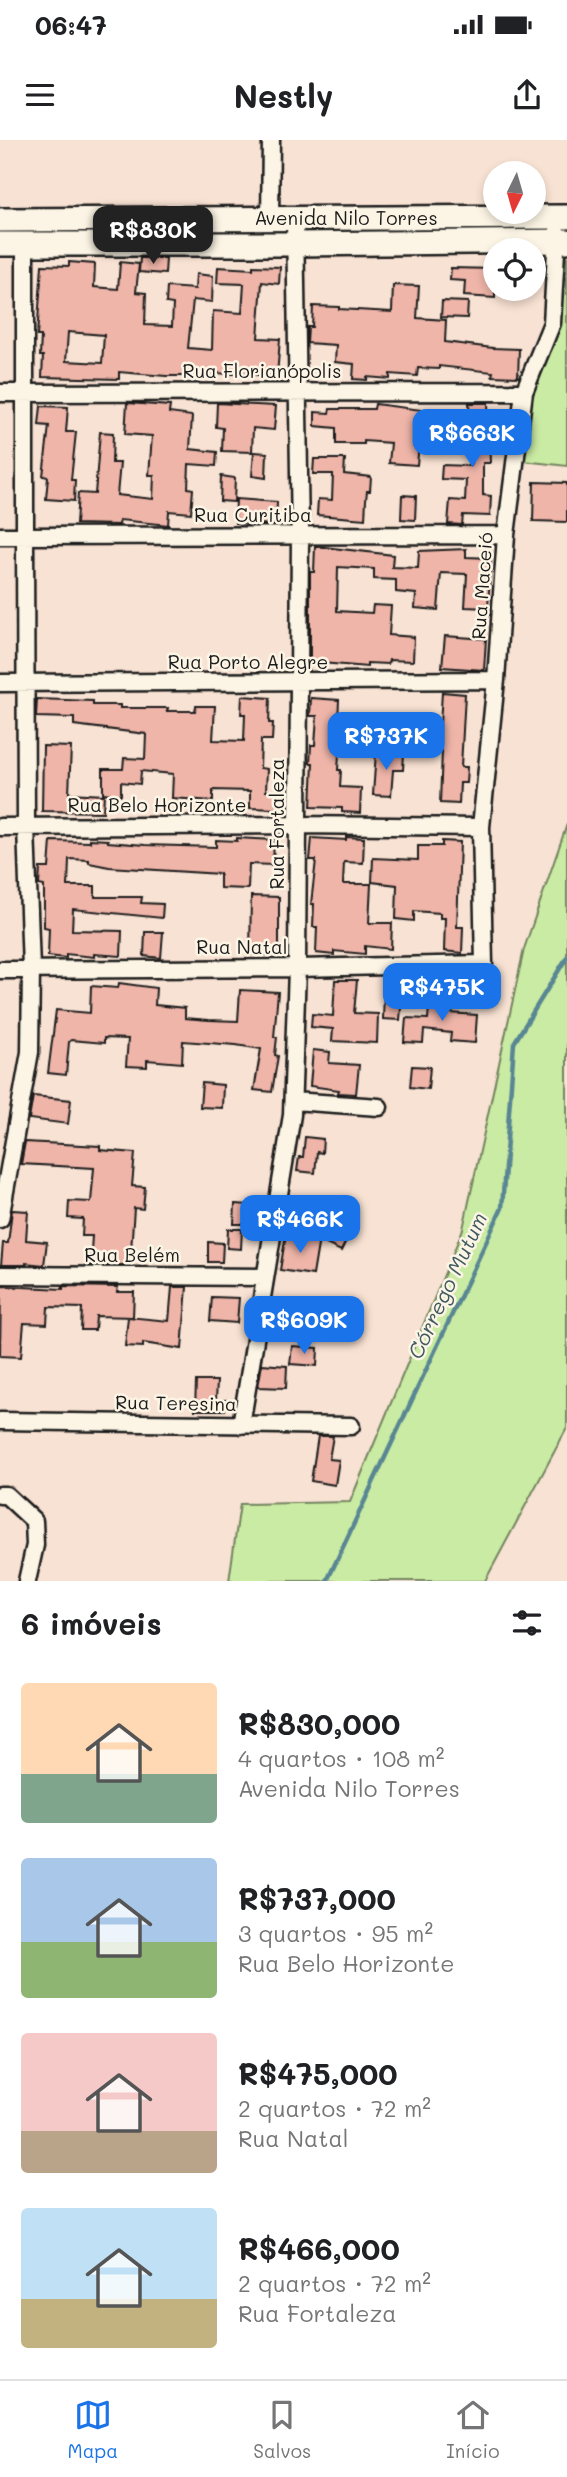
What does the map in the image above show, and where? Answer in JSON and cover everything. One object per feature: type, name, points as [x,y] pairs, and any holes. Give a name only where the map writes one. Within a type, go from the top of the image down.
[{"type":"main road","name":"Avenida Nilo Torres","points":[[0,220],[562,217]]},
{"type":"main road","name":"Avenida Nilo Torres","points":[[0,244],[296,244],[562,240]]},
{"type":"street","points":[[271,140],[271,219]]},
{"type":"street","name":"Rua Maceió","points":[[484,964],[481,827],[496,680],[506,535],[524,392],[552,323],[562,240],[562,217]]},
{"type":"street","name":"Rua Fortaleza","points":[[241,1424],[293,1101],[297,968],[300,536],[295,220]]},
{"type":"street","points":[[0,1219],[8,1137],[30,1052],[31,969],[26,827],[25,243]]},
{"type":"street","name":"Rua Florianópolis","points":[[0,393],[524,392]]},
{"type":"street","name":"Rua Curitiba","points":[[0,536],[506,535]]},
{"type":"street","name":"Rua Porto Alegre","points":[[0,683],[496,680]]},
{"type":"street","name":"Rua Belo Horizonte","points":[[0,827],[481,827]]},
{"type":"street","name":"Rua Natal","points":[[0,970],[484,964]]},
{"type":"street","points":[[293,1101],[379,1107]]},
{"type":"street","name":"Rua Belém","points":[[0,1275],[264,1277]]},
{"type":"street","name":"Rua Teresina","points":[[0,1421],[351,1426]]},
{"type":"street","points":[[0,1495],[6,1495],[34,1521],[35,1545],[27,1581]]},
{"type":"green space","points":[[565,252],[567,466],[524,461],[529,408]]},
{"type":"green space","points":[[567,824],[567,1428],[485,1581],[229,1581],[240,1504],[350,1502],[463,1229],[524,949]]},
{"type":"building","points":[[140,258],[166,258],[165,274],[139,272]]},
{"type":"building","points":[[69,262],[95,264],[94,287],[118,289],[120,262],[139,264],[136,292],[146,293],[145,325],[172,326],[173,304],[166,303],[167,287],[195,289],[196,274],[213,276],[212,302],[193,300],[188,348],[212,350],[213,311],[242,313],[244,284],[217,283],[218,267],[280,267],[279,284],[262,282],[258,338],[280,339],[277,376],[213,373],[213,376],[166,376],[119,372],[119,379],[42,377],[41,336],[37,336],[42,265],[69,266]],"holes":[[[68,332],[104,335],[102,363],[66,361]]]},
{"type":"building","points":[[451,268],[483,269],[483,297],[464,296],[465,281],[450,280]]},
{"type":"building","points":[[393,285],[419,286],[417,318],[446,320],[445,342],[519,349],[518,377],[492,376],[493,372],[439,366],[439,369],[418,368],[417,376],[390,374],[390,379],[353,379],[354,364],[335,362],[336,345],[307,343],[308,327],[312,327],[313,306],[392,312]]},
{"type":"building","points":[[442,301],[468,302],[467,318],[441,317]]},
{"type":"building","points":[[127,403],[170,406],[169,413],[192,416],[190,449],[217,452],[216,466],[189,464],[188,488],[193,489],[191,513],[169,511],[168,525],[120,520],[119,525],[76,524],[78,493],[95,494],[100,432],[113,433],[112,463],[120,463],[117,495],[153,499],[154,475],[149,475],[152,436],[125,434]]},
{"type":"building","points":[[217,403],[276,406],[274,430],[253,428],[252,452],[222,451],[223,428],[216,427]]},
{"type":"building","points":[[469,403],[488,403],[490,463],[483,463],[483,495],[491,496],[490,516],[463,515],[462,525],[448,524],[450,500],[465,501],[466,480],[441,479],[442,465],[471,466]]},
{"type":"building","points":[[375,404],[422,410],[417,465],[389,463],[391,443],[364,441],[364,444],[336,444],[336,428],[315,426],[315,412],[329,413],[330,409],[374,409]]},
{"type":"building","points":[[41,406],[68,407],[66,432],[76,432],[71,480],[75,480],[74,501],[46,499],[48,477],[43,476],[49,426],[39,425]]},
{"type":"building","points":[[254,452],[267,453],[266,478],[252,476]]},
{"type":"building","points":[[314,459],[345,459],[344,474],[371,477],[365,519],[317,515],[318,499],[332,500],[333,474],[313,474]]},
{"type":"building","points":[[221,476],[235,478],[234,502],[220,501]]},
{"type":"building","points":[[534,482],[567,483],[567,522],[533,521]]},
{"type":"building","points":[[402,495],[416,496],[415,520],[401,519]]},
{"type":"building","points":[[236,499],[277,502],[276,525],[235,523]]},
{"type":"building","points":[[315,546],[393,555],[392,567],[418,568],[419,551],[466,549],[466,557],[491,558],[488,608],[465,607],[467,574],[441,573],[438,610],[415,608],[416,594],[396,592],[396,580],[374,579],[374,569],[338,567],[337,611],[372,613],[373,605],[391,606],[389,635],[414,637],[413,661],[389,660],[388,664],[367,663],[367,667],[310,662],[310,572],[314,572]]},
{"type":"building","points":[[445,636],[486,639],[484,670],[442,667]]},
{"type":"building","points":[[442,692],[465,694],[461,767],[467,767],[466,783],[460,783],[459,804],[440,803],[442,751],[414,751],[415,740],[439,741]]},
{"type":"building","points":[[242,696],[270,698],[269,723],[273,723],[272,740],[261,740],[260,768],[267,769],[266,791],[279,791],[278,809],[250,808],[250,791],[213,790],[213,801],[172,798],[173,774],[141,771],[140,784],[121,782],[121,795],[103,793],[103,769],[123,769],[124,758],[145,759],[146,734],[74,725],[74,718],[36,717],[37,699],[93,701],[93,705],[120,705],[120,708],[168,708],[167,711],[195,711],[196,706],[215,706],[213,740],[244,741],[245,714],[241,714]]},
{"type":"building","points":[[311,698],[339,700],[338,721],[345,722],[344,739],[340,739],[340,787],[361,788],[360,813],[342,812],[342,808],[311,807],[311,745],[315,745],[317,716],[310,716]]},
{"type":"building","points":[[43,746],[71,747],[69,793],[104,795],[103,812],[42,811]]},
{"type":"building","points":[[376,752],[404,753],[403,770],[393,770],[391,796],[373,795]]},
{"type":"building","points":[[346,837],[364,838],[363,863],[344,862],[343,884],[371,884],[369,923],[392,923],[391,949],[365,946],[365,954],[334,951],[334,955],[316,953],[317,927],[313,927],[314,904],[311,904],[316,860],[310,860],[312,838],[346,840]]},
{"type":"building","points":[[237,838],[274,840],[273,865],[249,864],[248,889],[220,888],[220,874],[109,867],[89,863],[89,860],[69,859],[68,886],[95,886],[95,897],[142,897],[141,903],[163,904],[162,918],[73,909],[72,930],[122,931],[121,956],[48,956],[49,928],[44,927],[44,886],[39,885],[40,868],[49,868],[51,841],[90,842],[90,839],[145,845],[216,847],[216,840],[237,841]]},
{"type":"building","points":[[442,841],[460,842],[457,927],[463,927],[462,953],[444,951],[445,918],[440,918],[440,913],[414,911],[414,921],[396,919],[397,885],[372,882],[373,858],[418,860],[418,846],[442,846]]},
{"type":"building","points":[[251,896],[279,897],[279,955],[250,954]]},
{"type":"building","points":[[145,932],[163,932],[161,958],[144,956]]},
{"type":"building","points":[[335,980],[357,980],[354,1013],[378,1014],[377,1043],[332,1041],[333,1029],[311,1027],[312,1014],[333,1016]]},
{"type":"building","points":[[405,982],[422,983],[421,998],[404,998]]},
{"type":"building","points":[[119,983],[156,988],[155,1005],[185,1008],[185,1018],[209,1020],[238,1021],[240,990],[278,992],[274,1037],[277,1037],[275,1055],[278,1056],[272,1092],[254,1090],[261,1049],[236,1045],[183,1041],[182,1063],[147,1060],[147,1067],[126,1066],[128,1039],[104,1038],[104,1043],[71,1040],[66,1075],[48,1073],[56,1010],[90,1013],[91,986],[118,988]]},
{"type":"building","points":[[384,994],[402,995],[400,1020],[383,1019]]},
{"type":"building","points":[[430,995],[452,997],[450,1013],[477,1015],[475,1043],[450,1041],[451,1033],[424,1030],[423,1043],[404,1042],[406,1018],[428,1019]]},
{"type":"building","points":[[313,1050],[330,1052],[329,1063],[359,1065],[356,1094],[310,1086]]},
{"type":"building","points":[[412,1066],[430,1067],[428,1089],[410,1087]]},
{"type":"building","points":[[202,1083],[223,1085],[222,1108],[200,1107]]},
{"type":"building","points":[[33,1096],[71,1100],[68,1124],[29,1119]]},
{"type":"building","points":[[305,1137],[323,1139],[322,1153],[317,1152],[315,1173],[297,1171],[299,1157],[303,1157]]},
{"type":"building","points":[[25,1142],[100,1146],[100,1150],[135,1153],[132,1186],[145,1187],[143,1209],[134,1208],[130,1265],[90,1265],[92,1236],[82,1236],[83,1219],[68,1218],[69,1201],[91,1202],[94,1168],[21,1164]]},
{"type":"building","points":[[290,1198],[307,1200],[306,1214],[288,1212]]},
{"type":"building","points":[[235,1204],[249,1205],[248,1224],[234,1224]]},
{"type":"building","points":[[12,1210],[28,1211],[26,1240],[47,1242],[44,1265],[1,1265],[3,1243],[8,1243]]},
{"type":"building","points":[[334,1222],[351,1231],[341,1251],[326,1244]]},
{"type":"building","points":[[228,1229],[242,1229],[241,1249],[227,1248]]},
{"type":"building","points":[[286,1234],[319,1239],[313,1275],[280,1270]]},
{"type":"building","points":[[208,1242],[223,1243],[222,1262],[208,1262]]},
{"type":"building","points":[[1,1286],[63,1289],[63,1286],[118,1287],[117,1292],[134,1292],[133,1317],[96,1316],[95,1330],[81,1330],[82,1308],[48,1307],[47,1324],[24,1323],[21,1357],[0,1356]]},
{"type":"building","points":[[172,1287],[187,1287],[182,1349],[143,1343],[143,1347],[125,1346],[128,1317],[169,1321]]},
{"type":"building","points":[[212,1297],[239,1298],[237,1323],[210,1321]]},
{"type":"building","points":[[292,1346],[318,1348],[317,1366],[290,1364]]},
{"type":"building","points":[[262,1364],[287,1366],[286,1388],[258,1387]]},
{"type":"building","points":[[196,1381],[217,1381],[216,1400],[226,1400],[225,1410],[195,1410]]},
{"type":"building","points":[[318,1436],[333,1436],[329,1459],[339,1460],[335,1485],[311,1481]]},
{"type":"waterway","name":"Córrego Mutum","points":[[327,1581],[502,1208],[514,1043],[567,957]]}]
